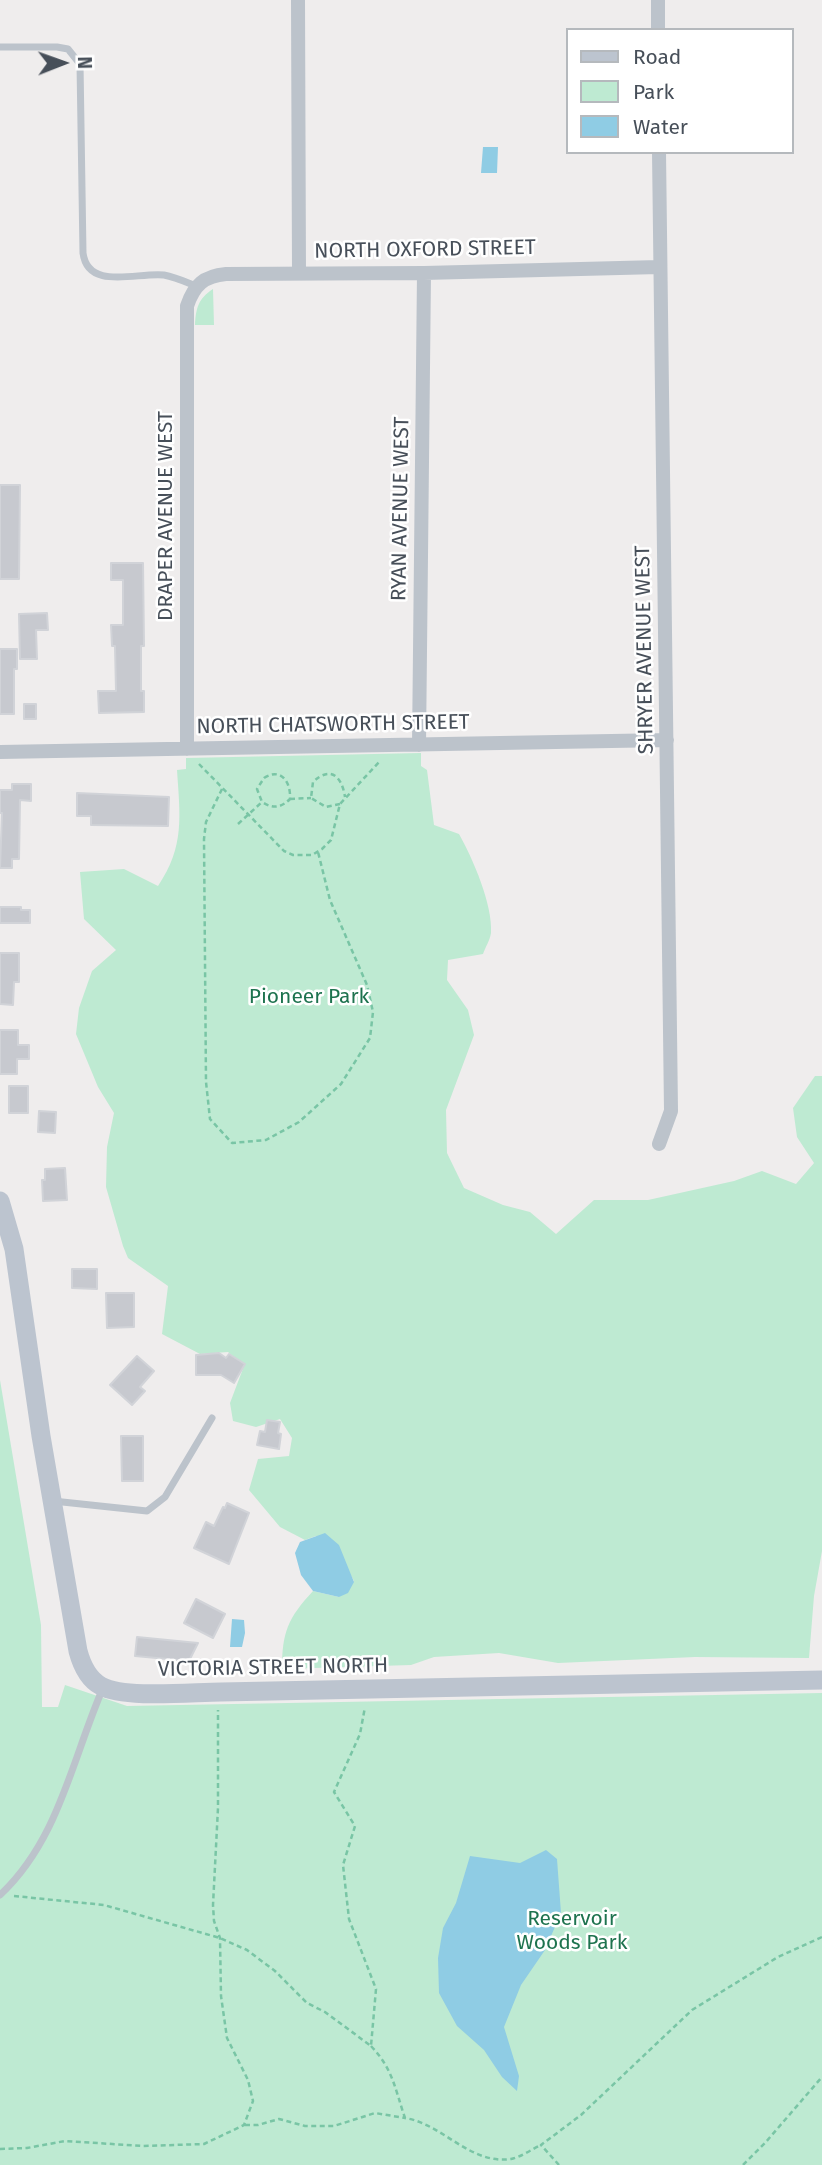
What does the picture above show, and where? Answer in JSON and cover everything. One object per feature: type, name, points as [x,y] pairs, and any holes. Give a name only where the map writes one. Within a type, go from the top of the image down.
[{"type":"street","points":[[298,0],[299,273]]},
{"type":"street","points":[[658,0],[659,28]]},
{"type":"street","name":"SHRYER AVENUE WEST","points":[[659,154],[671,1111],[659,1144]]},
{"type":"street","name":"NORTH OXFORD STREET","points":[[196,286],[213,275],[659,267]]},
{"type":"street","name":"RYAN AVENUE WEST","points":[[419,746],[424,273]]},
{"type":"street","name":"DRAPER AVENUE WEST","points":[[191,749],[187,306],[196,286]]},
{"type":"street","name":"NORTH CHATSWORTH STREET","points":[[0,752],[667,740]]},
{"type":"street","points":[[0,1201],[14,1249],[52,1501],[81,1662],[86,1673],[103,1688]]},
{"type":"street","name":"VICTORIA STREET NORTH","points":[[103,1688],[126,1693],[221,1692],[822,1680]]},
{"type":"lane","points":[[0,47],[68,49],[79,64],[83,253],[88,269],[105,276],[164,275],[196,286]]},
{"type":"lane","points":[[52,1501],[146,1511],[165,1497],[212,1418]]},
{"type":"lane","points":[[0,1895],[20,1876],[66,1791],[103,1688]]},
{"type":"path","points":[[191,749],[195,761],[285,851],[293,855],[312,855],[331,840],[340,804],[384,756],[384,746]]},
{"type":"path","points":[[290,799],[289,782],[283,776],[269,774],[259,783],[257,789],[262,802],[271,807],[283,806],[290,799],[311,798],[326,807],[340,804]]},
{"type":"path","points":[[311,798],[313,782],[331,774],[341,780],[346,798]]},
{"type":"path","points":[[222,789],[206,822],[204,839],[206,1082],[210,1119],[232,1143],[266,1140],[299,1122],[341,1084],[370,1038],[373,1012],[367,985],[330,900],[318,852]]},
{"type":"path","points":[[238,824],[262,802]]},
{"type":"path","points":[[218,1704],[218,1808],[213,1905],[214,1921],[220,1938],[221,1996],[228,2038],[248,2080],[253,2101],[244,2125]]},
{"type":"path","points":[[365,1707],[360,1734],[334,1792],[355,1826],[343,1865],[349,1919],[376,1989],[371,2046]]},
{"type":"path","points":[[0,1895],[104,1905],[220,1938],[247,1950],[275,1971],[307,2003],[325,2012],[371,2046],[383,2059],[394,2079],[405,2118]]},
{"type":"path","points":[[0,2149],[27,2148],[65,2141],[143,2146],[204,2144],[244,2125],[258,2125],[278,2119],[305,2126],[334,2126],[375,2113],[420,2120],[484,2158],[512,2159],[541,2145],[581,2115],[692,2010],[778,1957],[822,1937]]},
{"type":"path","points":[[743,2165],[822,2077]]},
{"type":"path","points":[[541,2145],[559,2165]]},
{"type":"green space","points":[[213,289],[214,325],[195,325],[199,304]]},
{"type":"green space","name":"Pioneer Park","points":[[421,753],[421,766],[427,770],[434,825],[459,834],[481,882],[491,922],[490,936],[483,954],[448,960],[447,980],[468,1010],[474,1035],[446,1110],[447,1153],[464,1188],[503,1205],[530,1212],[556,1234],[594,1200],[648,1200],[734,1181],[762,1171],[796,1184],[814,1163],[797,1137],[793,1108],[815,1076],[822,1076],[822,1551],[814,1596],[809,1658],[695,1657],[558,1663],[499,1653],[434,1657],[411,1665],[282,1669],[285,1635],[292,1618],[304,1601],[313,1591],[339,1597],[354,1581],[346,1567],[316,1536],[305,1540],[280,1527],[249,1490],[258,1459],[289,1456],[292,1438],[280,1419],[256,1427],[233,1421],[230,1403],[244,1366],[228,1352],[200,1354],[162,1334],[168,1286],[128,1258],[123,1246],[106,1187],[107,1147],[114,1113],[98,1087],[76,1034],[79,1008],[92,971],[116,950],[84,919],[80,872],[124,869],[158,886],[177,844],[177,770],[186,769],[186,758]]},
{"type":"green space","name":"Reservoir Woods Park","points":[[0,1380],[41,1625],[42,1707],[58,1707],[65,1685],[127,1706],[822,1693],[822,2165],[0,2165]]},
{"type":"water","points":[[483,147],[498,147],[497,173],[481,173]]},
{"type":"water","points":[[325,1533],[339,1545],[354,1582],[348,1593],[339,1597],[313,1591],[301,1575],[295,1553],[300,1542]]},
{"type":"water","points":[[232,1619],[244,1620],[242,1647],[230,1647]]},
{"type":"water","points":[[546,1850],[557,1859],[561,1913],[545,1950],[521,1985],[504,2027],[519,2076],[517,2091],[502,2077],[484,2050],[457,2026],[439,1993],[438,1958],[443,1928],[456,1903],[470,1856],[520,1863]]},
{"type":"building","points":[[0,485],[20,485],[19,579],[0,579]]},
{"type":"building","points":[[111,563],[143,563],[144,646],[141,646],[141,691],[144,691],[144,712],[99,713],[98,691],[116,691],[115,646],[112,646],[111,625],[123,625],[123,580],[111,580]]},
{"type":"building","points":[[47,613],[48,630],[36,630],[37,659],[20,659],[19,614]]},
{"type":"building","points":[[0,649],[17,649],[14,714],[0,714]]},
{"type":"building","points":[[24,704],[36,704],[36,719],[24,719]]},
{"type":"building","points":[[12,784],[31,784],[31,801],[20,800],[19,859],[12,859],[12,868],[0,868],[0,790],[12,790]]},
{"type":"building","points":[[77,793],[169,797],[168,826],[91,825],[91,816],[77,816]]},
{"type":"building","points":[[0,907],[30,910],[30,923],[0,923]]},
{"type":"building","points":[[0,953],[19,953],[19,982],[14,982],[13,1005],[0,1004]]},
{"type":"building","points":[[0,1030],[18,1030],[18,1045],[29,1045],[29,1059],[17,1059],[17,1074],[0,1074]]},
{"type":"building","points":[[9,1086],[28,1086],[28,1113],[9,1113]]},
{"type":"building","points":[[39,1111],[56,1112],[55,1133],[38,1132]]},
{"type":"building","points":[[65,1168],[67,1200],[43,1201],[42,1180],[45,1180],[45,1169]]},
{"type":"building","points":[[72,1269],[97,1269],[97,1289],[72,1288]]},
{"type":"building","points":[[106,1293],[134,1293],[134,1327],[107,1328]]},
{"type":"building","points":[[219,1353],[226,1358],[229,1354],[245,1364],[234,1383],[221,1375],[196,1375],[196,1355]]},
{"type":"building","points":[[137,1356],[154,1371],[140,1387],[145,1391],[132,1405],[110,1385]]},
{"type":"building","points":[[267,1420],[280,1422],[279,1449],[257,1445],[260,1431],[265,1432]]},
{"type":"building","points":[[121,1436],[143,1436],[143,1481],[122,1481]]},
{"type":"building","points":[[227,1503],[249,1513],[229,1564],[194,1548],[206,1522],[214,1526]]},
{"type":"building","points":[[196,1599],[225,1614],[213,1638],[184,1623]]},
{"type":"building","points":[[137,1637],[198,1643],[189,1661],[135,1656]]}]
